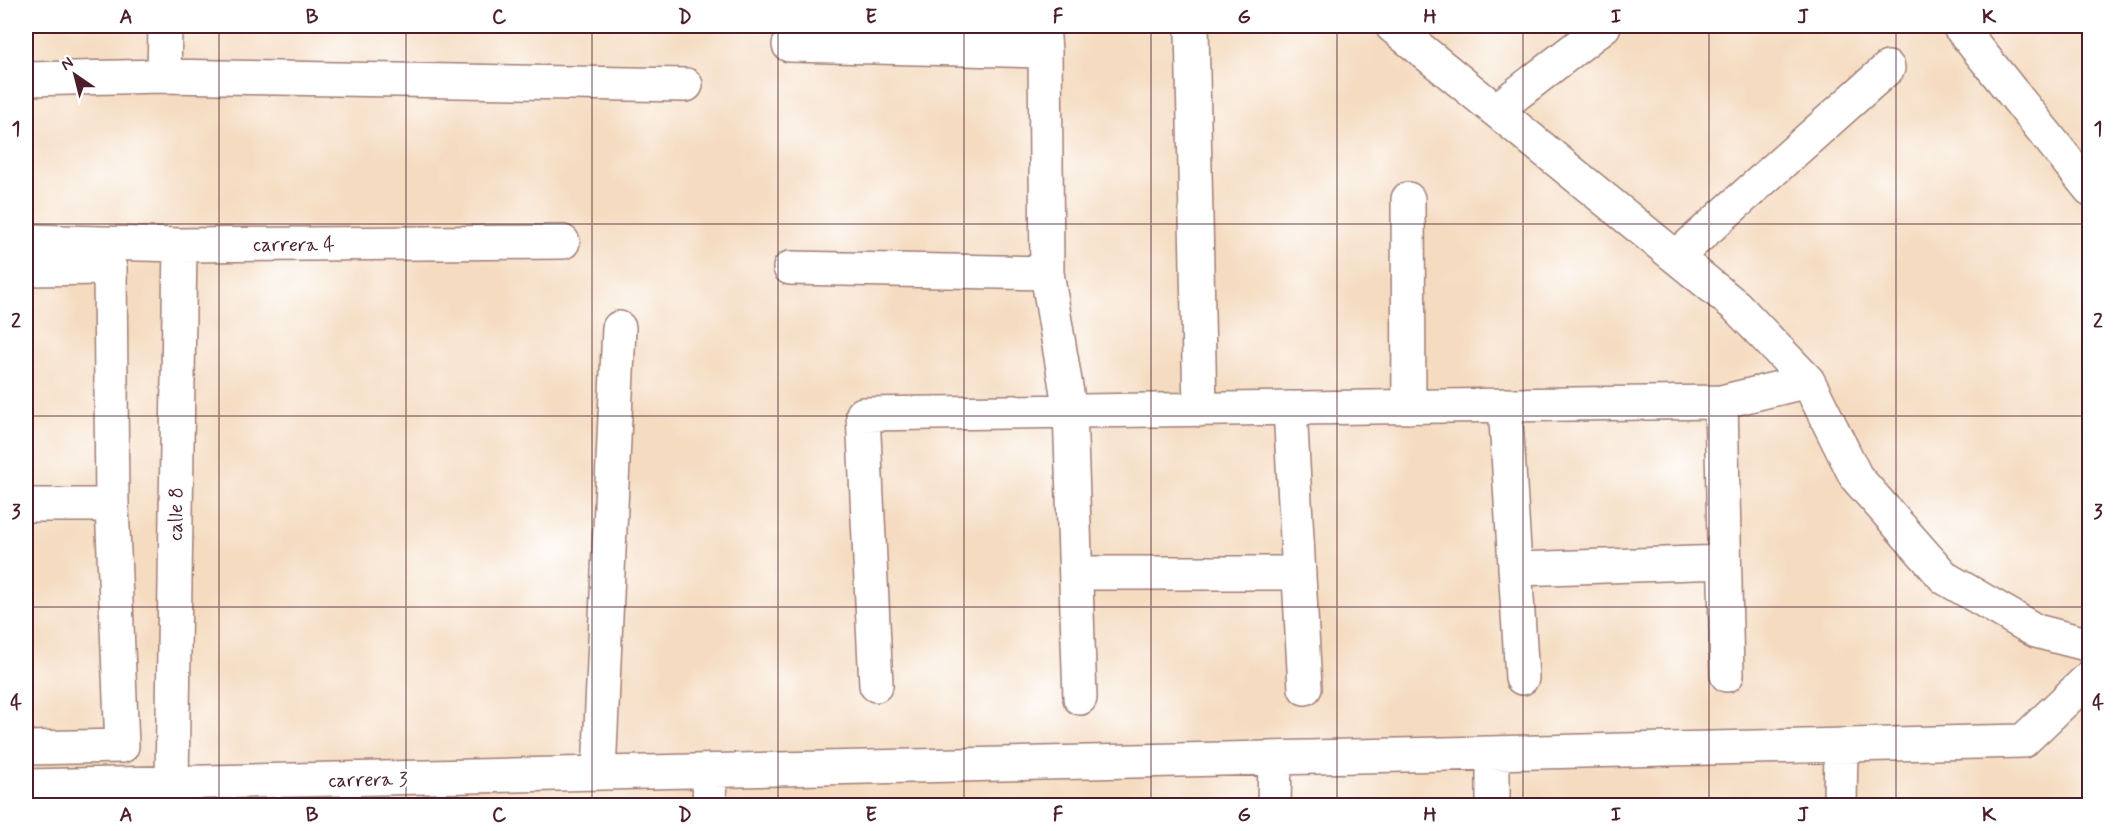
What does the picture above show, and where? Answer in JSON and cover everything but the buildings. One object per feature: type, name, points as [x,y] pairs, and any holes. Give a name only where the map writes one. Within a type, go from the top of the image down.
[{"type":"street","points":[[164,76],[165,26]]},
{"type":"street","points":[[1192,26],[1200,410]]},
{"type":"street","points":[[1392,26],[1736,306],[1808,381],[1856,477],[1945,578],[2036,631],[2090,645]]},
{"type":"street","points":[[1496,110],[1604,26]]},
{"type":"street","points":[[1959,26],[2090,189]]},
{"type":"street","points":[[789,45],[1044,38],[1047,273],[1070,411],[1080,698]]},
{"type":"street","points":[[1676,257],[1888,68]]},
{"type":"street","points":[[26,78],[164,76],[686,85]]},
{"type":"street","points":[[1408,199],[1409,407]]},
{"type":"street","name":"carrera 4","points":[[26,241],[180,245],[563,242]]},
{"type":"street","name":"calle 8","points":[[172,784],[180,245]]},
{"type":"street","points":[[26,269],[110,268],[112,505],[122,746],[26,748]]},
{"type":"street","points":[[790,268],[1047,273]]},
{"type":"street","points":[[599,773],[619,328]]},
{"type":"street","points":[[876,685],[863,414],[1721,402],[1808,381]]},
{"type":"street","points":[[1721,402],[1727,675]]},
{"type":"street","points":[[1505,405],[1522,678]]},
{"type":"street","points":[[1290,408],[1305,688]]},
{"type":"street","points":[[26,506],[112,505]]},
{"type":"street","points":[[1515,569],[1724,562]]},
{"type":"street","points":[[1076,573],[1299,573]]},
{"type":"street","name":"carrera 3","points":[[26,786],[2023,741],[2090,677]]},
{"type":"street","points":[[1840,806],[1841,745]]},
{"type":"street","points":[[1493,753],[1493,806]]},
{"type":"street","points":[[1274,806],[1275,758]]},
{"type":"street","points":[[709,806],[710,771]]},
{"type":"green space","points":[[2075,26],[2089,26],[2089,44]]}]
